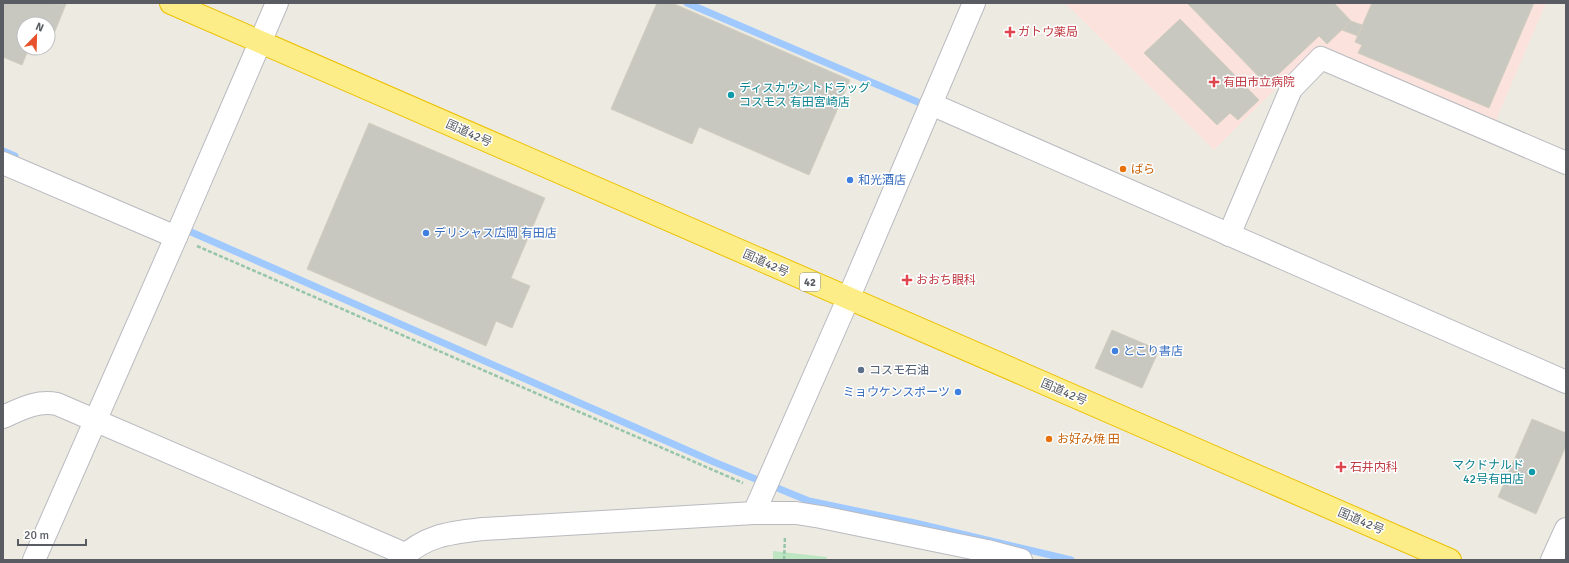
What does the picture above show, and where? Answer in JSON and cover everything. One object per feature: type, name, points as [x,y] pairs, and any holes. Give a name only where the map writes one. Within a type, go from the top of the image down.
[{"type":"highway","name":"国道42号","points":[[171,3],[1450,560]]},
{"type":"street","points":[[34,560],[176,238],[277,3]]},
{"type":"street","points":[[754,513],[848,299],[974,3]]},
{"type":"street","points":[[1229,235],[1291,89],[1321,58],[1566,163]]},
{"type":"street","points":[[931,104],[1566,382]]},
{"type":"street","points":[[3,163],[176,238]]},
{"type":"street","points":[[3,417],[37,403],[47,402],[57,404],[402,557],[423,542],[448,533],[483,529],[754,513],[796,514],[821,517],[987,551],[1021,560]]},
{"type":"street","points":[[1552,560],[1566,529]]},
{"type":"path","points":[[176,238],[763,492]]},
{"type":"shaded area","name":"有田市立病院","points":[[1065,3],[1546,3],[1496,120],[1320,45],[1214,150]]},
{"type":"green space","points":[[773,551],[827,557],[826,560],[773,560]]},
{"type":"building","points":[[3,3],[66,4],[56,29],[56,16],[16,16],[16,56],[26,56],[22,65],[3,57]]},
{"type":"building","name":"ディスカウントドラッグ コスモス 有田宮崎店","points":[[657,3],[672,3],[850,80],[809,175],[699,127],[692,144],[611,109]]},
{"type":"building","points":[[1187,3],[1334,3],[1351,21],[1327,44],[1319,36],[1267,85]]},
{"type":"building","points":[[1372,3],[1534,3],[1489,108],[1358,53],[1362,45],[1355,42]]},
{"type":"building","points":[[1180,19],[1259,100],[1238,120],[1230,113],[1217,125],[1144,53]]},
{"type":"building","points":[[1351,21],[1362,25],[1358,36],[1342,30]]},
{"type":"building","name":"デリシャス広岡 有田店","points":[[369,123],[545,198],[511,278],[530,286],[512,328],[496,321],[486,346],[307,269]]},
{"type":"building","points":[[1112,330],[1159,350],[1142,388],[1095,368]]},
{"type":"building","name":"マクドナルド 42号有田店","points":[[1532,419],[1566,433],[1566,446],[1536,514],[1498,497]]},
{"type":"waterway","points":[[687,3],[927,106]]},
{"type":"waterway","points":[[3,151],[15,156]]},
{"type":"waterway","points":[[182,228],[714,462],[809,501],[915,523],[1071,560]]},
{"type":"place","name":"ガトウ薬局","points":[[1010,32]]},
{"type":"place","name":"有田市立病院","points":[[1214,82]]},
{"type":"place","name":"ディスカウントドラッグ コスモス 有田宮崎店","points":[[731,95]]},
{"type":"place","name":"ばら","points":[[1123,169]]},
{"type":"place","name":"和光酒店","points":[[850,180]]},
{"type":"place","name":"デリシャス広岡 有田店","points":[[426,233]]},
{"type":"place","name":"おおち眼科","points":[[907,280]]},
{"type":"place","name":"とこり書店","points":[[1115,351]]},
{"type":"place","name":"コスモ石油","points":[[861,370]]},
{"type":"place","name":"ミョウケンスポーツ","points":[[958,392]]},
{"type":"place","name":"お好み焼 田","points":[[1049,439]]},
{"type":"place","name":"石井内科","points":[[1341,467]]},
{"type":"place","name":"マクドナルド 42号有田店","points":[[1532,472]]}]
